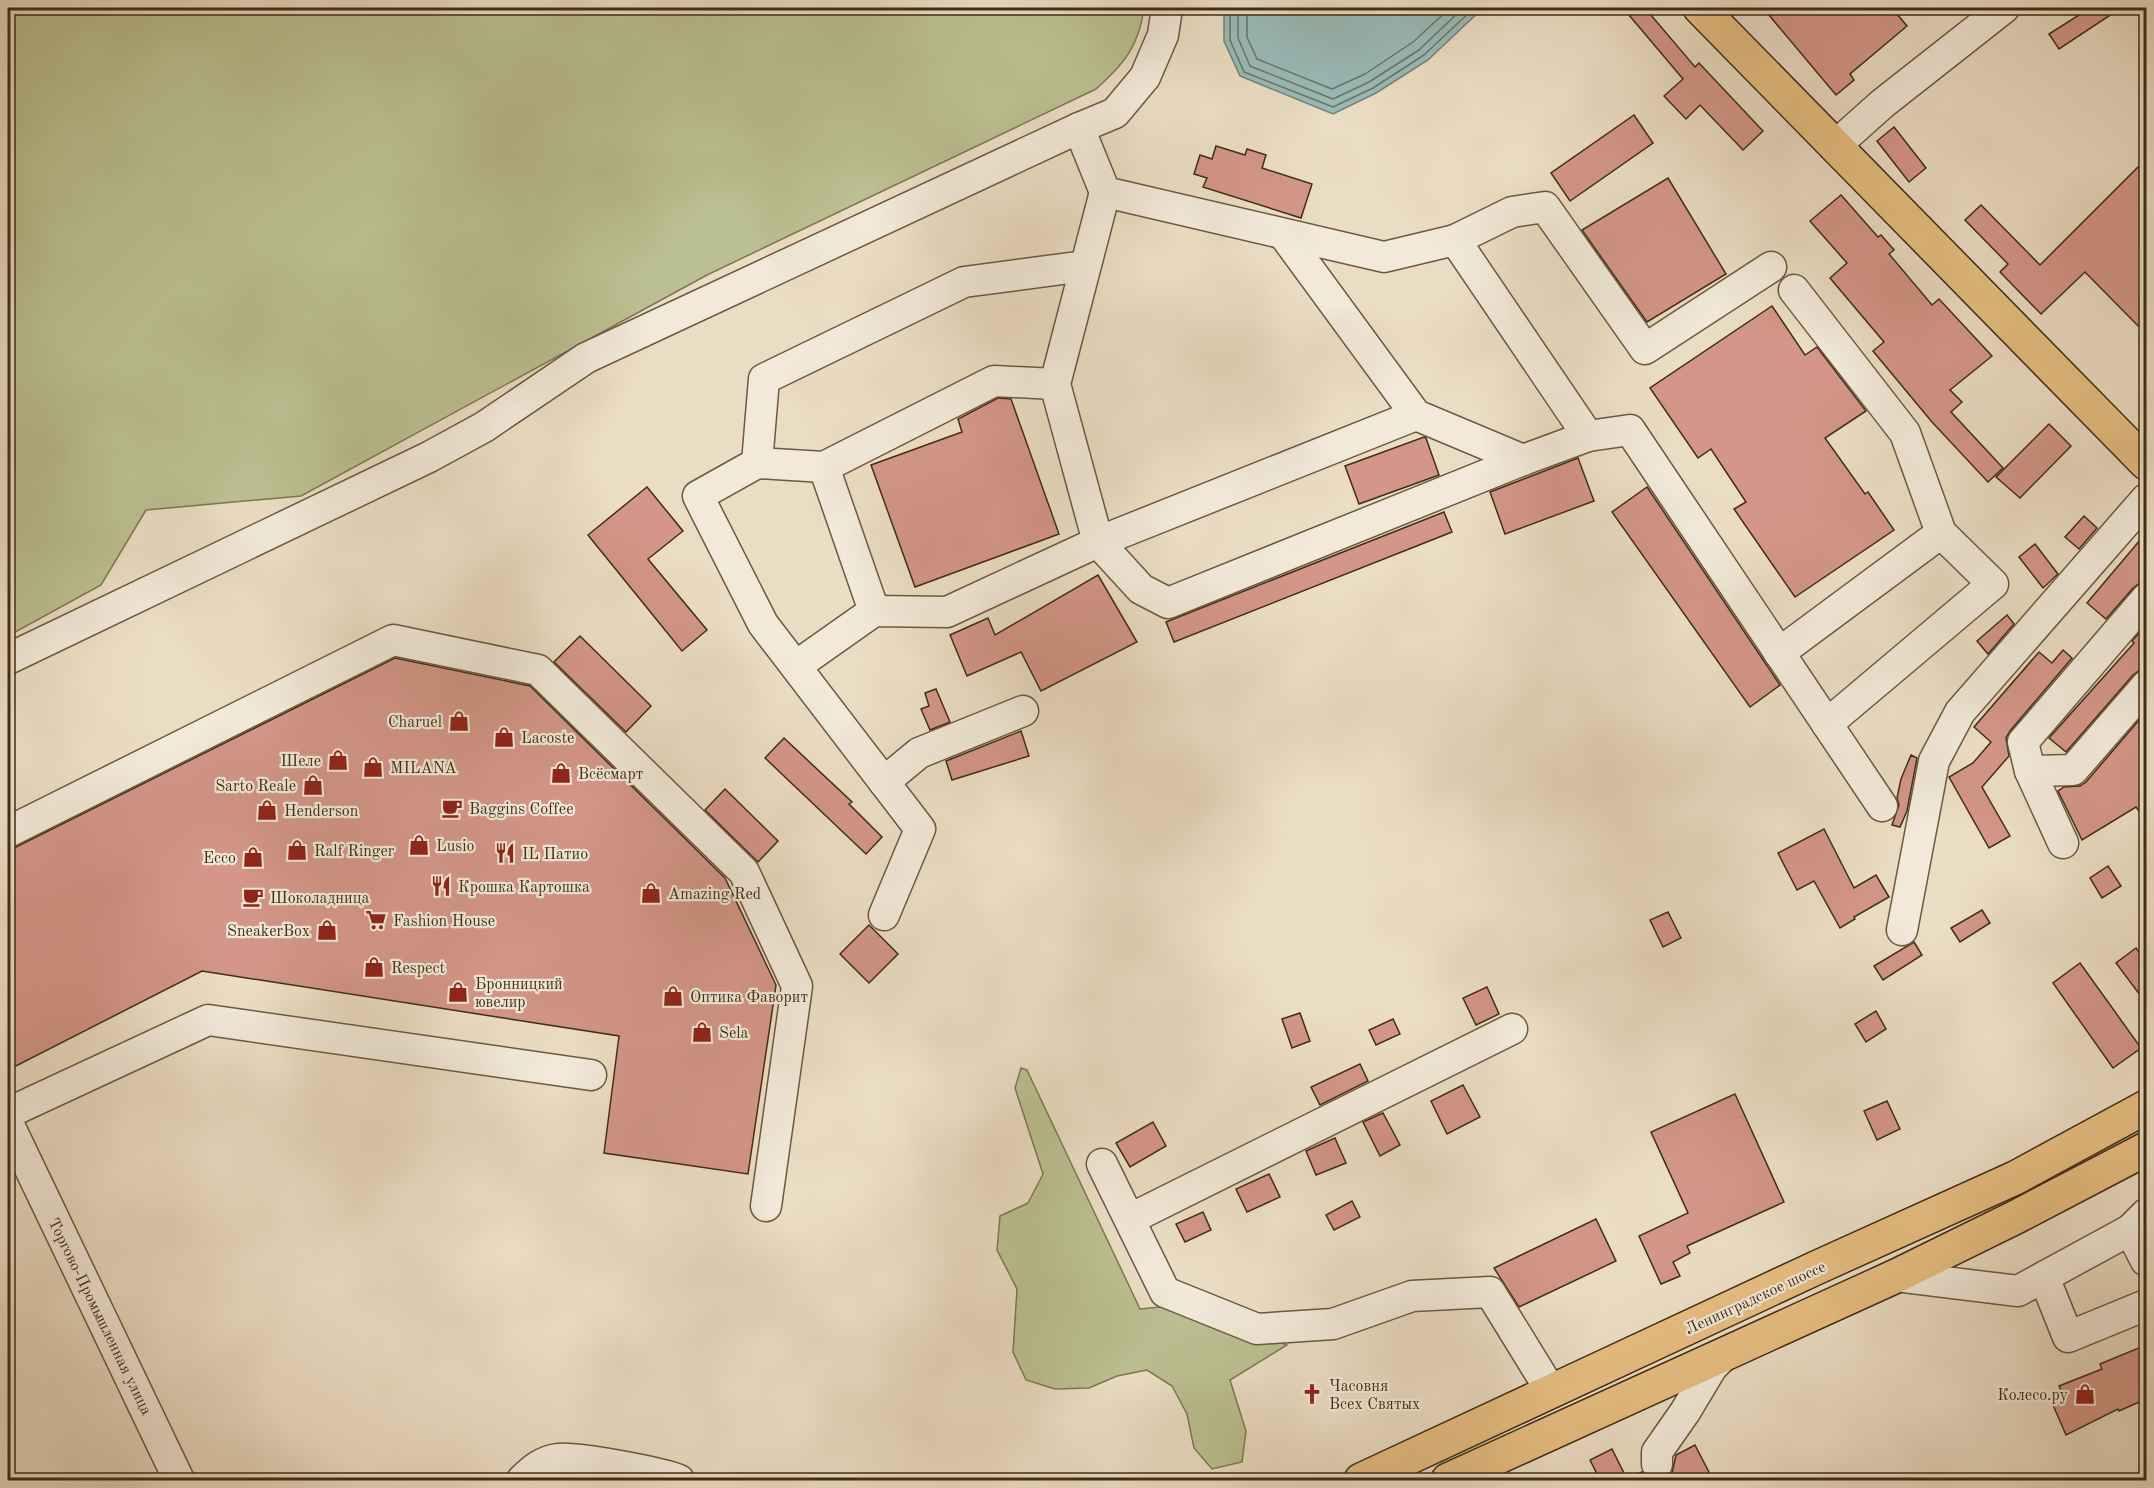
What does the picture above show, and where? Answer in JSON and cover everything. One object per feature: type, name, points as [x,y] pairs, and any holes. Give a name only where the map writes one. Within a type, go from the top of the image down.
[{"type":"main road","points":[[1700,8],[2146,463]]},
{"type":"main road","name":"Ленинградское шоссе","points":[[1362,1479],[2015,1178],[2146,1107]]},
{"type":"main road","points":[[1448,1480],[1896,1276],[2146,1149]]},
{"type":"street","points":[[8,659],[429,457],[484,427],[586,358],[1115,113],[1145,77],[1163,35],[1167,8]]},
{"type":"street","points":[[1835,146],[1882,104],[2004,8]]},
{"type":"street","points":[[1079,128],[1105,192],[1055,384],[1098,542],[1141,589],[1168,603],[1523,460],[1588,436],[1630,430],[1882,806]]},
{"type":"street","points":[[1105,192],[1384,257],[1455,240],[1512,212],[1545,207],[1645,349],[1771,267]]},
{"type":"street","points":[[1284,235],[1416,415],[1523,460]]},
{"type":"street","points":[[1455,240],[1588,436]]},
{"type":"street","points":[[757,463],[764,379],[964,282],[1085,266]]},
{"type":"street","points":[[1794,290],[1905,433],[1941,533],[1993,584],[1827,724]]},
{"type":"street","points":[[884,915],[920,829],[763,624],[698,496],[757,463],[824,466],[994,381],[1055,384]]},
{"type":"street","points":[[796,666],[874,611],[947,612],[1098,542],[1416,415]]},
{"type":"street","points":[[824,466],[874,611]]},
{"type":"street","points":[[1902,930],[1934,761],[1960,712],[2146,499]]},
{"type":"street","points":[[1779,653],[1941,533]]},
{"type":"street","points":[[2063,843],[2030,771],[2023,742],[2146,599]]},
{"type":"street","points":[[8,832],[393,640],[538,670],[744,873],[797,986],[766,1206]]},
{"type":"street","points":[[2030,771],[2073,770],[2146,686]]},
{"type":"street","points":[[884,782],[919,753],[1023,711]]},
{"type":"street","points":[[8,1113],[208,1020],[591,1075]]},
{"type":"street","points":[[1130,1219],[1512,1029]]},
{"type":"street","name":"Торгово-Промышленная улица","points":[[8,1124],[20,1177],[179,1480]]},
{"type":"street","points":[[1102,1164],[1166,1292],[1257,1329],[1334,1324],[1412,1296],[1490,1292],[1551,1391]]},
{"type":"street","points":[[1896,1276],[2018,1291],[2138,1222],[2146,1261]]},
{"type":"street","points":[[2044,1277],[2068,1337],[2146,1305]]},
{"type":"street","points":[[1658,1464],[1657,1452],[1712,1367],[1723,1356]]},
{"type":"street","points":[[522,1480],[544,1462],[560,1458],[634,1469],[678,1480]]},
{"type":"green space","points":[[8,8],[1144,8],[1138,33],[1129,53],[1115,71],[1096,89],[707,275],[301,496],[146,510],[101,585],[8,636]]},
{"type":"green space","points":[[1021,1068],[1027,1070],[1140,1309],[1171,1306],[1287,1345],[1230,1380],[1246,1431],[1242,1462],[1212,1469],[1194,1448],[1187,1414],[1172,1386],[1147,1370],[1117,1376],[1089,1388],[1055,1389],[1026,1380],[1013,1352],[1017,1289],[997,1250],[1000,1216],[1028,1203],[1043,1174],[1015,1088]]},
{"type":"water","points":[[1224,8],[1483,8],[1428,60],[1376,93],[1333,114],[1240,76],[1224,41]]},
{"type":"building","points":[[1623,8],[1645,8],[1695,67],[1699,63],[1763,131],[1743,150],[1700,105],[1686,119],[1664,96],[1683,79]]},
{"type":"building","points":[[1763,8],[1892,8],[1907,26],[1850,74],[1854,80],[1836,95]]},
{"type":"building","points":[[2090,8],[2121,8],[2059,49],[2049,34]]},
{"type":"building","points":[[1634,115],[1653,143],[1570,201],[1551,173]]},
{"type":"building","points":[[1894,127],[1926,168],[1909,182],[1877,141]]},
{"type":"building","points":[[1216,146],[1245,155],[1247,149],[1266,155],[1262,168],[1312,184],[1301,218],[1203,187],[1207,178],[1194,174],[1200,155],[1212,159]]},
{"type":"building","points":[[2146,159],[2146,334],[2085,272],[2041,314],[2000,272],[2008,264],[1965,220],[1981,205],[2040,265]]},
{"type":"building","points":[[1668,178],[1726,274],[1647,322],[1582,230]]},
{"type":"building","points":[[1841,195],[1878,237],[1881,235],[1894,250],[1889,254],[1932,305],[1939,299],[1992,356],[1950,390],[1962,402],[1951,412],[2003,468],[1988,482],[1932,422],[1873,351],[1884,342],[1830,278],[1847,263],[1810,221]]},
{"type":"building","points":[[1772,306],[1805,355],[1817,347],[1866,411],[1825,438],[1865,494],[1868,492],[1894,530],[1795,597],[1734,509],[1746,502],[1711,449],[1698,458],[1650,388]]},
{"type":"building","points":[[998,398],[1011,399],[1059,534],[915,587],[871,465],[962,432],[958,419]]},
{"type":"building","points":[[2049,424],[2071,446],[2020,498],[1996,477]]},
{"type":"building","points":[[1424,437],[1439,475],[1359,504],[1345,466]]},
{"type":"building","points":[[1578,458],[1594,501],[1505,534],[1490,492]]},
{"type":"building","points":[[647,487],[683,531],[648,559],[707,630],[682,651],[588,535]]},
{"type":"building","points":[[1647,487],[1780,685],[1750,707],[1612,512]]},
{"type":"building","points":[[1444,512],[1452,532],[1174,642],[1166,622]]},
{"type":"building","points":[[2084,516],[2097,528],[2079,549],[2065,537]]},
{"type":"building","points":[[2146,533],[2146,582],[2133,588],[2106,619],[2087,603]]},
{"type":"building","points":[[2035,544],[2058,574],[2043,588],[2019,557]]},
{"type":"building","points":[[1098,575],[1137,642],[1041,691],[1021,652],[967,676],[950,635],[988,618],[995,635]]},
{"type":"building","points":[[2007,615],[2014,624],[1988,654],[1977,641]]},
{"type":"building","points":[[2146,625],[2146,669],[2133,675],[2066,752],[2049,738],[2134,643],[2132,641]]},
{"type":"building","points":[[580,636],[651,706],[626,732],[554,662]]},
{"type":"building","points":[[2063,650],[2072,658],[2010,731],[2006,738],[2009,756],[1982,787],[2010,836],[1989,848],[1949,777],[1973,763],[1991,742],[1974,727],[2039,652],[2052,663]]},
{"type":"building","name":"Fashion House","points":[[395,658],[530,686],[725,878],[776,985],[748,1174],[604,1153],[619,1036],[202,971],[8,1070],[8,849]]},
{"type":"building","points":[[936,689],[950,722],[930,730],[921,709],[929,706],[925,693]]},
{"type":"building","points":[[2146,712],[2146,820],[2136,807],[2082,840],[2058,791],[2064,787],[2080,786],[2086,782]]},
{"type":"building","points":[[1021,731],[1029,756],[952,780],[946,761]]},
{"type":"building","points":[[784,738],[852,802],[849,804],[882,837],[866,854],[765,758]]},
{"type":"building","points":[[1911,755],[1917,758],[1907,811],[1900,827],[1892,825],[1899,805],[1897,798],[1901,779]]},
{"type":"building","points":[[725,789],[778,841],[758,862],[705,810]]},
{"type":"building","points":[[1824,829],[1854,888],[1876,875],[1889,897],[1854,917],[1855,919],[1840,928],[1814,881],[1797,890],[1778,853]]},
{"type":"building","points":[[2108,866],[2121,886],[2102,898],[2090,878]]},
{"type":"building","points":[[1982,910],[1990,923],[1960,942],[1951,928]]},
{"type":"building","points":[[1668,912],[1681,938],[1663,947],[1650,920]]},
{"type":"building","points":[[869,925],[898,954],[869,983],[840,954]]},
{"type":"building","points":[[1914,942],[1922,955],[1883,980],[1874,966]]},
{"type":"building","points":[[2136,948],[2146,962],[2146,1003],[2116,963]]},
{"type":"building","points":[[2080,963],[2141,1048],[2113,1068],[2053,983]]},
{"type":"building","points":[[1487,987],[1499,1014],[1476,1025],[1463,998]]},
{"type":"building","points":[[1876,1011],[1886,1029],[1866,1042],[1855,1024]]},
{"type":"building","points":[[1300,1013],[1310,1041],[1292,1048],[1282,1019]]},
{"type":"building","points":[[1393,1019],[1400,1034],[1376,1045],[1369,1030]]},
{"type":"building","points":[[1360,1064],[1368,1081],[1320,1105],[1311,1087]]},
{"type":"building","points":[[1463,1085],[1480,1117],[1447,1134],[1431,1101]]},
{"type":"building","points":[[1735,1094],[1784,1202],[1687,1246],[1690,1253],[1673,1262],[1680,1276],[1661,1284],[1639,1236],[1688,1213],[1651,1132]]},
{"type":"building","points":[[1887,1101],[1900,1129],[1877,1140],[1864,1111]]},
{"type":"building","points":[[1383,1113],[1400,1145],[1380,1156],[1363,1122]]},
{"type":"building","points":[[1153,1122],[1166,1146],[1130,1167],[1116,1143]]},
{"type":"building","points":[[1335,1138],[1346,1163],[1316,1175],[1306,1151]]},
{"type":"building","points":[[1269,1174],[1280,1197],[1247,1212],[1236,1189]]},
{"type":"building","points":[[1352,1201],[1360,1217],[1334,1230],[1326,1215]]},
{"type":"building","points":[[1203,1212],[1211,1230],[1185,1242],[1176,1224]]},
{"type":"building","points":[[1596,1219],[1616,1261],[1519,1307],[1494,1268]]},
{"type":"building","points":[[2146,1345],[2146,1399],[2119,1411],[2118,1409],[2066,1435],[2053,1405],[2063,1395],[2059,1386],[2102,1369],[2100,1364]]},
{"type":"building","points":[[1695,1445],[1713,1480],[1660,1480],[1666,1479],[1672,1473],[1676,1455]]},
{"type":"building","points":[[1612,1449],[1627,1479],[1642,1472],[1648,1479],[1654,1480],[1600,1480],[1590,1460]]},
{"type":"place","name":"Charuel","points":[[459,721]]},
{"type":"place","name":"Lacoste","points":[[504,737]]},
{"type":"place","name":"Шеле","points":[[338,760]]},
{"type":"place","name":"MILANA","points":[[373,767]]},
{"type":"place","name":"Всёсмарт","points":[[561,773]]},
{"type":"place","name":"Sarto Reale","points":[[313,785]]},
{"type":"place","name":"Baggins Coffee","points":[[452,808]]},
{"type":"place","name":"Henderson","points":[[267,810]]},
{"type":"place","name":"Lusio","points":[[419,845]]},
{"type":"place","name":"Ralf Ringer","points":[[297,850]]},
{"type":"place","name":"IL Патио","points":[[505,853]]},
{"type":"place","name":"Ecco","points":[[253,857]]},
{"type":"place","name":"Крошка Картошка","points":[[441,886]]},
{"type":"place","name":"Amazing Red","points":[[651,893]]},
{"type":"place","name":"Шоколадница","points":[[253,897]]},
{"type":"place","name":"Fashion House","points":[[376,920]]},
{"type":"place","name":"SneakerBox","points":[[327,930]]},
{"type":"place","name":"Respect","points":[[374,967]]},
{"type":"place","name":"Бронницкий ювелир","points":[[458,992]]},
{"type":"place","name":"Оптика Фаворит","points":[[673,996]]},
{"type":"place","name":"Sela","points":[[702,1032]]},
{"type":"place","name":"Часовня Всех Святых","points":[[1312,1394]]},
{"type":"place","name":"Колесо.ру","points":[[2085,1394]]}]
